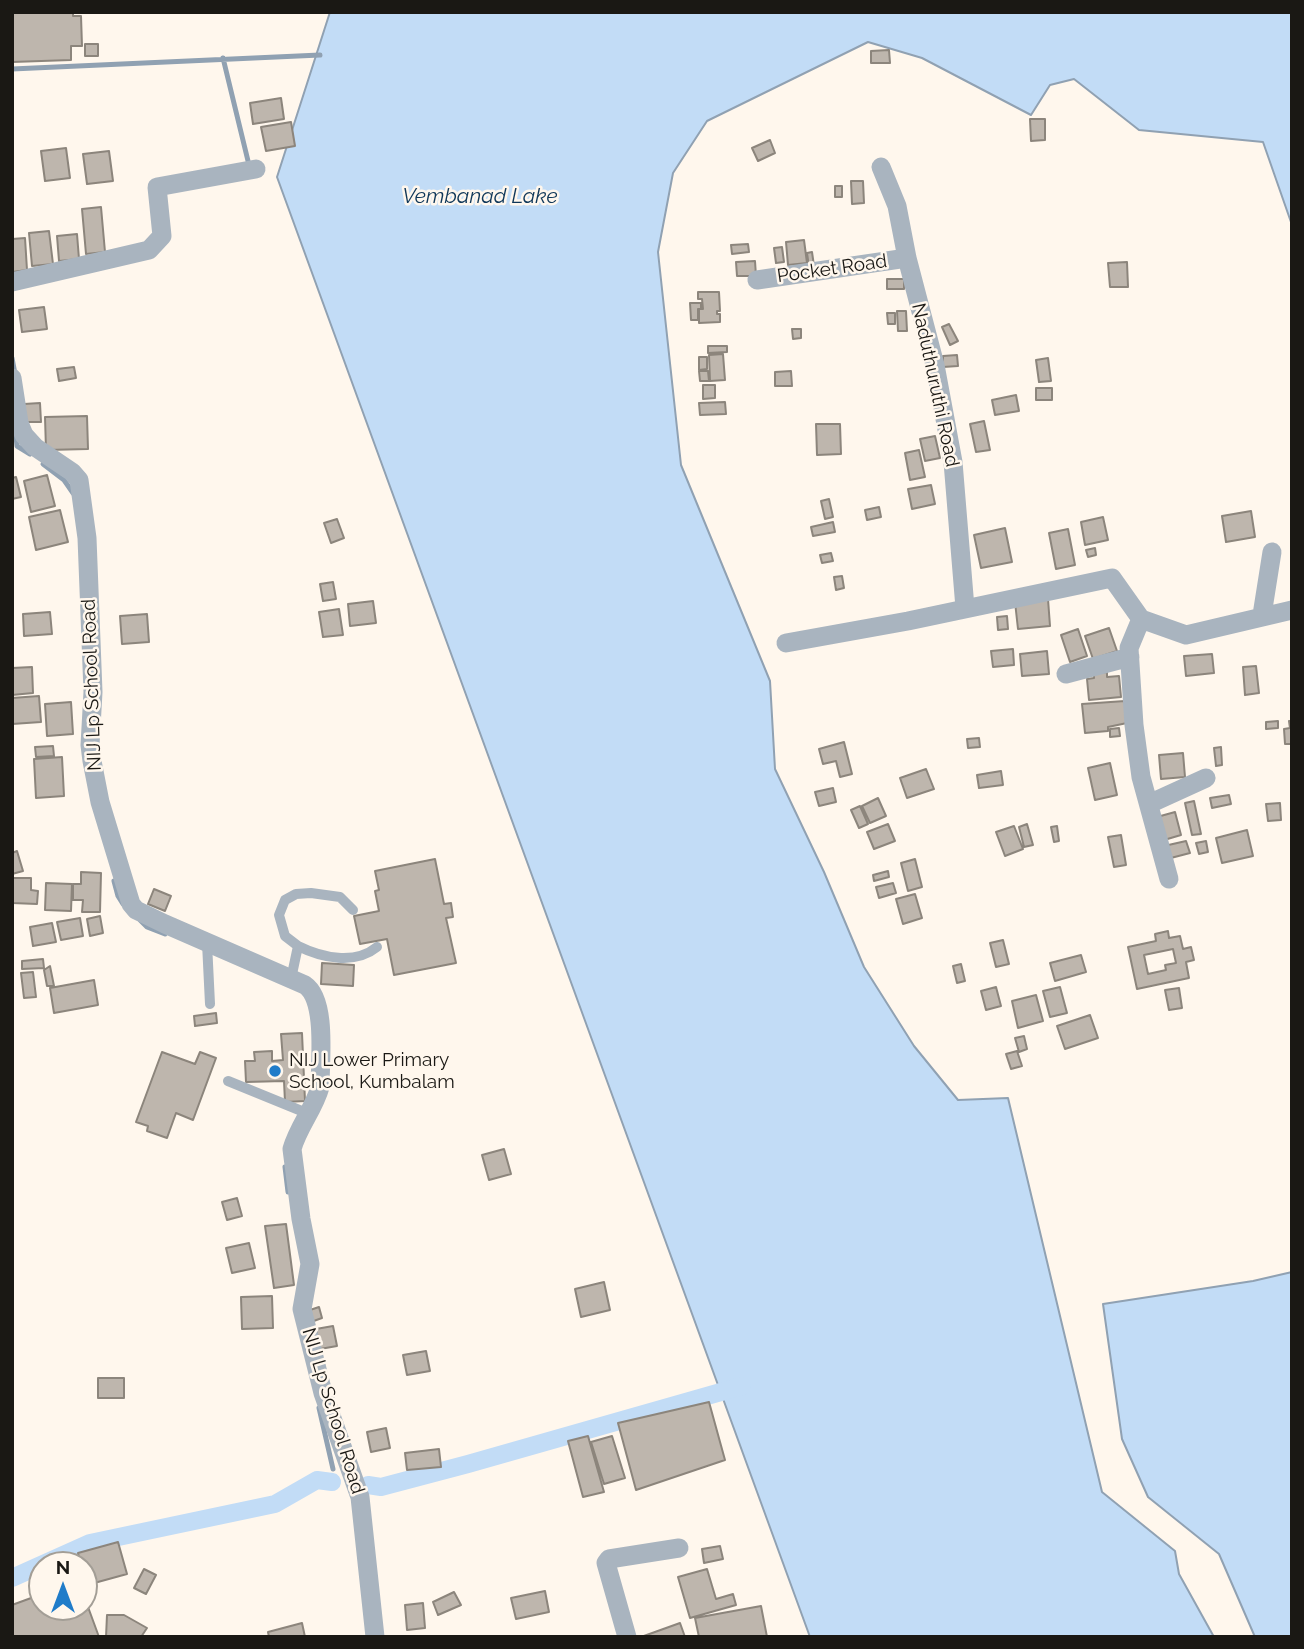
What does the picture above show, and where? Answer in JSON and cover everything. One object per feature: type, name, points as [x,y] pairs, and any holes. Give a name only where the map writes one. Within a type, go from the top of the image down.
[{"type":"street","name":"Naduthuruthi Road","points":[[881,167],[897,206],[907,258],[935,365],[953,462],[965,608]]},
{"type":"street","points":[[12,282],[149,250],[162,236],[157,187],[256,169]]},
{"type":"street","name":"Pocket Road","points":[[757,280],[907,258]]},
{"type":"street","name":"NIJ Lp School Road","points":[[12,378],[19,423],[24,435],[35,447],[72,472],[79,480],[87,538],[93,692],[90,745],[100,802],[131,904],[136,910],[291,979],[309,988],[315,996],[318,1010],[320,1087],[292,1149],[310,1264],[302,1309],[323,1393],[360,1497],[375,1637]]},
{"type":"street","points":[[1262,615],[1272,552]]},
{"type":"street","points":[[786,643],[1112,578],[1141,619],[1186,635],[1292,610]]},
{"type":"street","points":[[1141,619],[1129,648],[1141,777],[1169,878]]},
{"type":"street","points":[[1066,674],[1130,657]]},
{"type":"street","points":[[1149,804],[1206,778]]},
{"type":"street","points":[[627,1637],[606,1563],[609,1559],[679,1548]]},
{"type":"lane","points":[[354,910],[340,897],[327,894],[296,894],[285,900],[279,915],[285,936],[298,946],[317,954],[347,957],[367,954],[377,947]]},
{"type":"lane","points":[[206,942],[210,1004]]},
{"type":"lane","points":[[291,979],[298,946]]},
{"type":"lane","points":[[228,1081],[309,1114]]},
{"type":"water","name":"Vembanad Lake","points":[[330,12],[1292,12],[1292,225],[1263,142],[1139,130],[1074,79],[1050,85],[1031,115],[922,58],[868,42],[707,121],[673,173],[658,252],[681,465],[770,681],[775,769],[824,872],[864,967],[914,1046],[958,1100],[1008,1098],[1102,1492],[1175,1551],[1179,1574],[1214,1637],[810,1637],[277,177]]},
{"type":"water","points":[[1292,1272],[1292,1637],[1255,1637],[1219,1554],[1148,1497],[1122,1439],[1103,1304],[1253,1281]]},
{"type":"building","points":[[12,12],[73,12],[73,16],[81,16],[82,46],[71,46],[71,60],[12,62]]},
{"type":"building","points":[[85,44],[98,44],[98,56],[85,56]]},
{"type":"building","points":[[889,50],[890,63],[871,63],[871,51]]},
{"type":"building","points":[[281,98],[284,119],[253,124],[250,103]]},
{"type":"building","points":[[1030,119],[1045,119],[1045,140],[1031,141]]},
{"type":"building","points":[[291,122],[295,146],[266,151],[261,127]]},
{"type":"building","points":[[770,140],[775,153],[758,161],[752,148]]},
{"type":"building","points":[[66,148],[70,178],[45,181],[41,151]]},
{"type":"building","points":[[109,151],[113,181],[87,184],[83,154]]},
{"type":"building","points":[[851,181],[863,181],[864,203],[852,204]]},
{"type":"building","points":[[835,186],[842,186],[842,197],[835,197]]},
{"type":"building","points":[[101,207],[105,252],[86,254],[82,209]]},
{"type":"building","points":[[49,231],[53,264],[32,266],[29,233]]},
{"type":"building","points":[[77,234],[79,259],[59,261],[57,236]]},
{"type":"building","points":[[25,238],[27,270],[12,272],[12,239]]},
{"type":"building","points":[[804,240],[807,263],[788,265],[786,242]]},
{"type":"building","points":[[748,244],[749,252],[732,254],[731,245]]},
{"type":"building","points":[[782,247],[784,262],[776,263],[774,248]]},
{"type":"building","points":[[812,252],[814,266],[809,267],[807,253]]},
{"type":"building","points":[[755,261],[756,276],[737,276],[736,262]]},
{"type":"building","points":[[1127,262],[1128,287],[1110,287],[1108,263]]},
{"type":"building","points":[[887,279],[904,279],[904,289],[887,289]]},
{"type":"building","points":[[698,292],[719,292],[720,311],[717,311],[717,314],[720,314],[720,322],[699,323],[699,309],[703,309]]},
{"type":"building","points":[[690,303],[701,303],[698,320],[691,320]]},
{"type":"building","points":[[44,307],[47,329],[22,332],[19,310]]},
{"type":"building","points":[[897,311],[906,311],[907,331],[898,331]]},
{"type":"building","points":[[887,313],[895,313],[895,324],[888,324]]},
{"type":"building","points":[[949,324],[958,341],[950,345],[942,327]]},
{"type":"building","points":[[792,329],[801,329],[801,338],[793,339]]},
{"type":"building","points":[[708,346],[727,346],[727,352],[708,353]]},
{"type":"building","points":[[723,354],[725,380],[710,381],[709,355]]},
{"type":"building","points":[[957,355],[958,366],[943,367],[943,356]]},
{"type":"building","points":[[699,357],[707,357],[707,369],[699,370]]},
{"type":"building","points":[[1048,358],[1051,381],[1039,382],[1036,360]]},
{"type":"building","points":[[74,367],[76,378],[59,381],[57,369]]},
{"type":"building","points":[[699,371],[708,371],[709,381],[700,381]]},
{"type":"building","points":[[791,371],[792,386],[775,386],[775,372]]},
{"type":"building","points":[[703,385],[715,385],[715,398],[703,399]]},
{"type":"building","points":[[1036,388],[1052,388],[1052,400],[1036,400]]},
{"type":"building","points":[[1016,395],[1019,411],[995,415],[992,400]]},
{"type":"building","points":[[725,402],[726,414],[700,415],[699,403]]},
{"type":"building","points":[[40,403],[41,422],[25,422],[24,404]]},
{"type":"building","points":[[87,416],[88,449],[46,450],[45,417]]},
{"type":"building","points":[[984,421],[990,450],[976,452],[970,424]]},
{"type":"building","points":[[816,424],[840,424],[841,454],[817,455]]},
{"type":"building","points":[[935,436],[940,458],[925,461],[920,439]]},
{"type":"building","points":[[919,450],[925,477],[910,480],[905,453]]},
{"type":"building","points":[[47,475],[55,506],[31,512],[24,481]]},
{"type":"building","points":[[16,477],[21,497],[12,499],[12,478]]},
{"type":"building","points":[[931,485],[935,504],[912,509],[908,489]]},
{"type":"building","points":[[829,499],[833,517],[825,519],[821,501]]},
{"type":"building","points":[[879,507],[881,517],[867,520],[865,510]]},
{"type":"building","points":[[60,510],[68,542],[36,550],[29,517]]},
{"type":"building","points":[[1251,511],[1255,537],[1226,542],[1222,516]]},
{"type":"building","points":[[1103,517],[1108,540],[1085,545],[1081,522]]},
{"type":"building","points":[[337,519],[344,538],[331,543],[324,523]]},
{"type":"building","points":[[833,522],[835,532],[813,536],[811,527]]},
{"type":"building","points":[[1005,528],[1012,562],[981,568],[974,535]]},
{"type":"building","points":[[1068,529],[1075,565],[1056,569],[1049,533]]},
{"type":"building","points":[[1095,548],[1096,555],[1088,557],[1086,550]]},
{"type":"building","points":[[831,553],[833,561],[822,563],[820,555]]},
{"type":"building","points":[[842,576],[844,588],[836,590],[834,577]]},
{"type":"building","points":[[333,582],[336,599],[323,601],[320,584]]},
{"type":"building","points":[[1048,599],[1050,626],[1018,629],[1015,602]]},
{"type":"building","points":[[373,601],[376,623],[350,626],[348,604]]},
{"type":"building","points":[[339,609],[343,635],[323,637],[319,612]]},
{"type":"building","points":[[50,612],[52,634],[24,636],[23,614]]},
{"type":"building","points":[[147,614],[149,642],[122,644],[120,616]]},
{"type":"building","points":[[1007,616],[1008,629],[998,630],[997,617]]},
{"type":"building","points":[[1109,628],[1117,651],[1093,659],[1085,636]]},
{"type":"building","points":[[1078,629],[1087,656],[1070,662],[1061,635]]},
{"type":"building","points":[[1013,649],[1014,665],[993,667],[991,651]]},
{"type":"building","points":[[1047,651],[1049,674],[1022,676],[1020,654]]},
{"type":"building","points":[[1212,654],[1214,673],[1186,676],[1184,656]]},
{"type":"building","points":[[1256,666],[1259,693],[1245,695],[1243,667]]},
{"type":"building","points":[[32,667],[33,693],[12,695],[12,668]]},
{"type":"building","points":[[1107,672],[1107,677],[1119,676],[1121,697],[1089,700],[1087,679],[1094,678],[1094,673]]},
{"type":"building","points":[[39,696],[41,722],[12,724],[12,698]]},
{"type":"building","points":[[1125,701],[1127,723],[1108,727],[1108,731],[1085,733],[1082,704]]},
{"type":"building","points":[[71,702],[73,734],[47,736],[45,704]]},
{"type":"building","points":[[1278,721],[1278,728],[1266,729],[1266,722]]},
{"type":"building","points":[[1289,721],[1292,721],[1292,744],[1285,744],[1284,729],[1290,728]]},
{"type":"building","points":[[1119,728],[1120,736],[1110,737],[1110,729]]},
{"type":"building","points":[[979,738],[980,747],[968,748],[967,739]]},
{"type":"building","points":[[844,742],[852,774],[840,777],[836,761],[823,764],[819,749]]},
{"type":"building","points":[[53,746],[54,756],[36,757],[35,747]]},
{"type":"building","points":[[1221,747],[1222,765],[1216,766],[1214,748]]},
{"type":"building","points":[[1183,753],[1185,777],[1161,779],[1159,755]]},
{"type":"building","points":[[62,757],[64,796],[36,798],[34,759]]},
{"type":"building","points":[[1110,763],[1117,795],[1095,800],[1088,768]]},
{"type":"building","points":[[926,769],[934,789],[907,798],[900,778]]},
{"type":"building","points":[[1001,771],[1003,785],[979,788],[977,775]]},
{"type":"building","points":[[833,788],[836,802],[819,806],[815,792]]},
{"type":"building","points":[[1229,795],[1231,804],[1212,808],[1210,798]]},
{"type":"building","points":[[878,798],[886,816],[870,823],[862,806]]},
{"type":"building","points":[[1194,801],[1201,834],[1192,835],[1185,803]]},
{"type":"building","points":[[1280,803],[1281,820],[1268,821],[1266,804]]},
{"type":"building","points":[[860,806],[868,824],[859,828],[851,810]]},
{"type":"building","points":[[1175,812],[1181,835],[1164,840],[1157,817]]},
{"type":"building","points":[[888,824],[895,841],[874,849],[867,832]]},
{"type":"building","points":[[1027,824],[1033,845],[1024,847],[1019,827]]},
{"type":"building","points":[[1014,826],[1023,849],[1005,856],[996,832]]},
{"type":"building","points":[[1057,826],[1059,841],[1054,842],[1051,827]]},
{"type":"building","points":[[1247,830],[1253,856],[1222,863],[1216,838]]},
{"type":"building","points":[[1121,835],[1126,865],[1114,867],[1108,837]]},
{"type":"building","points":[[1186,841],[1190,853],[1167,859],[1164,846]]},
{"type":"building","points":[[1206,841],[1208,852],[1199,854],[1196,843]]},
{"type":"building","points":[[17,851],[23,871],[12,874],[12,853]]},
{"type":"building","points":[[435,859],[444,904],[451,903],[453,917],[446,918],[456,963],[394,975],[387,939],[360,944],[354,916],[379,911],[375,871]]},
{"type":"building","points":[[915,859],[922,887],[908,891],[901,863]]},
{"type":"building","points":[[888,871],[889,877],[874,881],[873,875]]},
{"type":"building","points":[[81,872],[101,873],[100,912],[82,912],[83,900],[73,900],[73,884],[81,884]]},
{"type":"building","points":[[12,878],[31,878],[31,890],[38,891],[37,904],[12,903]]},
{"type":"building","points":[[46,883],[72,884],[71,911],[45,910]]},
{"type":"building","points":[[893,883],[896,893],[879,898],[876,887]]},
{"type":"building","points":[[154,889],[171,896],[165,911],[148,904]]},
{"type":"building","points":[[915,894],[922,918],[903,924],[896,899]]},
{"type":"building","points":[[100,916],[103,933],[90,936],[87,919]]},
{"type":"building","points":[[80,918],[83,936],[61,940],[57,922]]},
{"type":"building","points":[[52,923],[56,942],[33,946],[30,927]]},
{"type":"building","points":[[1168,931],[1169,938],[1180,936],[1183,949],[1191,947],[1194,960],[1186,962],[1189,978],[1137,989],[1128,947],[1156,941],[1155,934]],"holes":[[[1173,949],[1176,963],[1165,965],[1166,970],[1148,974],[1144,955]]]},
{"type":"building","points":[[1003,940],[1009,964],[996,967],[990,943]]},
{"type":"building","points":[[1081,955],[1086,972],[1055,981],[1050,963]]},
{"type":"building","points":[[43,959],[44,968],[22,969],[22,961]]},
{"type":"building","points":[[322,963],[354,965],[353,986],[321,984]]},
{"type":"building","points":[[961,964],[965,981],[957,983],[953,966]]},
{"type":"building","points":[[50,966],[54,986],[47,986],[44,970]]},
{"type":"building","points":[[33,972],[36,997],[24,998],[21,973]]},
{"type":"building","points":[[94,980],[98,1005],[54,1013],[50,988]]},
{"type":"building","points":[[996,987],[1001,1006],[986,1010],[981,991]]},
{"type":"building","points":[[1060,987],[1067,1013],[1050,1017],[1043,991]]},
{"type":"building","points":[[1179,988],[1182,1008],[1169,1010],[1165,990]]},
{"type":"building","points":[[1036,995],[1043,1021],[1018,1028],[1012,1001]]},
{"type":"building","points":[[216,1013],[217,1023],[195,1026],[194,1016]]},
{"type":"building","points":[[1090,1015],[1098,1038],[1065,1049],[1057,1026]]},
{"type":"building","name":"NIJ Lower Primary School, Kumbalam","points":[[302,1033],[305,1101],[285,1102],[284,1081],[246,1082],[245,1061],[255,1061],[254,1052],[272,1051],[272,1061],[283,1060],[281,1034]]},
{"type":"building","points":[[1024,1036],[1027,1049],[1019,1052],[1015,1038]]},
{"type":"building","points":[[1017,1051],[1022,1066],[1011,1069],[1006,1054]]},
{"type":"building","points":[[162,1052],[195,1064],[200,1052],[216,1058],[193,1120],[176,1113],[167,1138],[147,1131],[148,1126],[136,1122]]},
{"type":"building","points":[[504,1149],[511,1174],[489,1180],[482,1155]]},
{"type":"building","points":[[237,1198],[242,1216],[227,1220],[222,1202]]},
{"type":"building","points":[[286,1224],[294,1285],[274,1288],[265,1226]]},
{"type":"building","points":[[249,1243],[255,1268],[232,1273],[226,1248]]},
{"type":"building","points":[[604,1282],[610,1310],[581,1317],[575,1289]]},
{"type":"building","points":[[272,1296],[273,1328],[242,1329],[241,1297]]},
{"type":"building","points":[[319,1307],[322,1318],[311,1322],[307,1311]]},
{"type":"building","points":[[333,1326],[337,1346],[320,1349],[316,1329]]},
{"type":"building","points":[[426,1351],[430,1371],[407,1375],[403,1355]]},
{"type":"building","points":[[98,1378],[124,1378],[124,1398],[98,1398]]},
{"type":"building","points":[[709,1402],[725,1460],[636,1490],[618,1423]]},
{"type":"building","points":[[386,1428],[390,1448],[371,1452],[367,1432]]},
{"type":"building","points":[[588,1436],[604,1492],[583,1497],[568,1441]]},
{"type":"building","points":[[612,1436],[625,1478],[604,1484],[591,1442]]},
{"type":"building","points":[[439,1449],[441,1467],[407,1470],[405,1453]]},
{"type":"building","points":[[118,1542],[127,1574],[98,1582],[98,1551],[85,1551]]},
{"type":"building","points":[[720,1546],[723,1559],[704,1563],[702,1549]]},
{"type":"building","points":[[144,1569],[156,1575],[146,1594],[134,1588]]},
{"type":"building","points":[[707,1569],[716,1599],[733,1594],[736,1605],[690,1618],[678,1577]]},
{"type":"building","points":[[545,1591],[549,1612],[516,1619],[511,1598]]},
{"type":"building","points":[[454,1592],[461,1605],[438,1615],[433,1602]]},
{"type":"building","points":[[28,1599],[28,1621],[93,1621],[99,1637],[12,1637],[12,1605]]},
{"type":"building","points":[[423,1603],[425,1628],[407,1630],[405,1605]]},
{"type":"building","points":[[761,1606],[767,1637],[699,1637],[695,1618]]},
{"type":"building","points":[[107,1615],[124,1615],[147,1628],[141,1637],[106,1637]]},
{"type":"building","points":[[302,1623],[305,1637],[269,1637],[268,1632]]},
{"type":"building","points":[[680,1623],[685,1637],[641,1637]]},
{"type":"waterway","points":[[12,69],[320,55]]},
{"type":"waterway","points":[[223,58],[249,165],[246,165]]},
{"type":"waterway","points":[[12,358],[15,374]]},
{"type":"waterway","points":[[16,436],[17,446],[30,454]]},
{"type":"waterway","points":[[43,464],[64,480],[73,493]]},
{"type":"waterway","points":[[114,881],[123,904]]},
{"type":"waterway","points":[[140,920],[147,927],[165,934]]},
{"type":"waterway","points":[[285,1167],[288,1192]]},
{"type":"waterway","points":[[368,1485],[381,1487],[468,1464],[742,1386]]},
{"type":"waterway","points":[[319,1408],[333,1469]]},
{"type":"waterway","points":[[12,1578],[90,1543],[275,1504],[317,1480],[332,1482]]},
{"type":"place","name":"NIJ Lower Primary School, Kumbalam","points":[[275,1071]]}]
